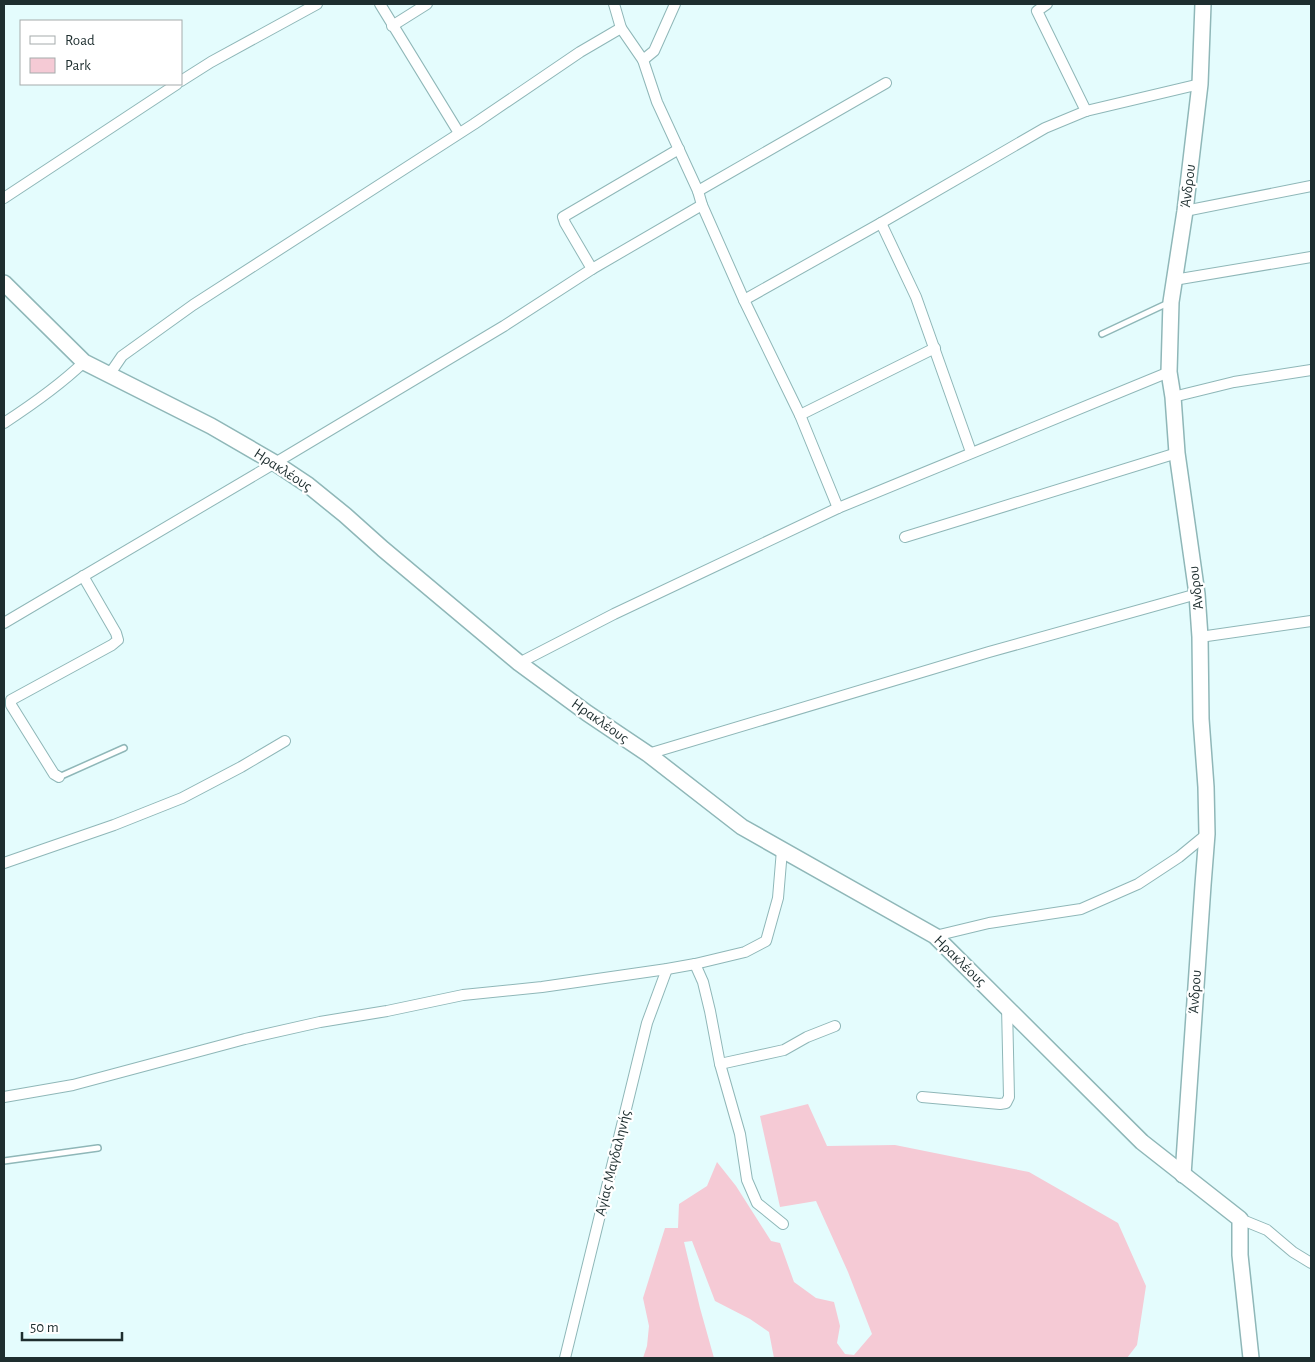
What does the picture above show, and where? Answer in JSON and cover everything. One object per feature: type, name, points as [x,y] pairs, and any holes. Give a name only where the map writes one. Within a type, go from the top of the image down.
[{"type":"street","points":[[182,80],[211,62],[317,4]]},
{"type":"street","points":[[380,4],[460,133]]},
{"type":"street","points":[[392,26],[427,4]]},
{"type":"street","points":[[614,4],[621,28],[643,60],[657,102],[698,191],[702,205],[744,300],[800,415],[838,508]]},
{"type":"street","points":[[643,60],[654,51],[675,4]]},
{"type":"street","points":[[1047,4],[1037,11],[1086,111]]},
{"type":"street","name":"Άνδρου","points":[[1183,1175],[1207,834],[1197,594],[1177,453],[1173,397],[1169,372],[1171,302],[1185,211],[1200,84],[1203,4]]},
{"type":"street","points":[[109,375],[122,356],[193,305],[460,133],[580,52],[621,28]]},
{"type":"street","points":[[698,191],[886,83]]},
{"type":"street","points":[[744,300],[1044,128],[1086,111],[1200,84]]},
{"type":"street","points":[[4,198],[175,85]]},
{"type":"street","points":[[592,268],[563,217],[679,149]]},
{"type":"street","points":[[1185,211],[1311,186]]},
{"type":"street","points":[[4,623],[276,463],[504,326],[592,268],[702,205]]},
{"type":"street","points":[[880,223],[916,297],[971,452]]},
{"type":"street","points":[[1174,280],[1311,257]]},
{"type":"street","name":"Ηρακλέους","points":[[4,283],[19,300],[84,362],[211,426],[276,463],[308,485],[519,663],[587,713],[648,754],[742,827],[935,936],[1142,1142],[1240,1219]]},
{"type":"street","points":[[800,415],[935,348]]},
{"type":"street","points":[[4,423],[44,397],[84,362]]},
{"type":"street","points":[[1173,397],[1234,382],[1311,370]]},
{"type":"street","points":[[519,663],[614,614],[838,508],[1169,372]]},
{"type":"street","points":[[905,537],[1177,453]]},
{"type":"street","points":[[59,778],[54,774],[30,736],[11,705],[11,700],[118,640],[84,576]]},
{"type":"street","points":[[648,754],[979,655],[1197,594]]},
{"type":"street","points":[[1200,637],[1311,621]]},
{"type":"street","points":[[4,863],[114,825],[182,798],[285,741]]},
{"type":"street","points":[[935,936],[989,923],[1081,909],[1138,884],[1179,857],[1207,834]]},
{"type":"street","points":[[4,1098],[72,1086],[246,1038],[320,1022],[387,1011],[463,995],[542,987],[667,969],[745,952],[766,940],[778,898],[782,850]]},
{"type":"street","points":[[695,964],[703,982],[720,1064],[740,1134],[747,1180],[757,1203],[783,1224]]},
{"type":"street","name":"Αγίας Μαγδαληνής","points":[[565,1358],[647,1023],[667,969]]},
{"type":"street","points":[[922,1097],[1000,1104],[1006,1102],[1008,1097],[1007,1006]]},
{"type":"street","points":[[720,1064],[784,1050],[806,1037],[835,1026]]},
{"type":"street","points":[[1251,1358],[1240,1255],[1240,1219],[1267,1230],[1293,1252],[1311,1264]]},
{"type":"lane","points":[[1102,334],[1171,302]]},
{"type":"lane","points":[[59,778],[124,748]]},
{"type":"lane","points":[[4,1161],[98,1148]]},
{"type":"green space","points":[[808,1104],[827,1146],[895,1145],[1029,1172],[1118,1223],[1146,1286],[1137,1345],[1127,1358],[774,1358],[769,1332],[750,1319],[715,1301],[692,1241],[684,1242],[714,1358],[643,1358],[647,1346],[649,1326],[643,1298],[665,1228],[678,1228],[679,1204],[707,1186],[717,1162],[736,1186],[771,1241],[780,1243],[794,1282],[816,1298],[834,1302],[840,1326],[837,1343],[845,1354],[854,1355],[872,1334],[848,1272],[816,1201],[780,1207],[760,1116]]}]
